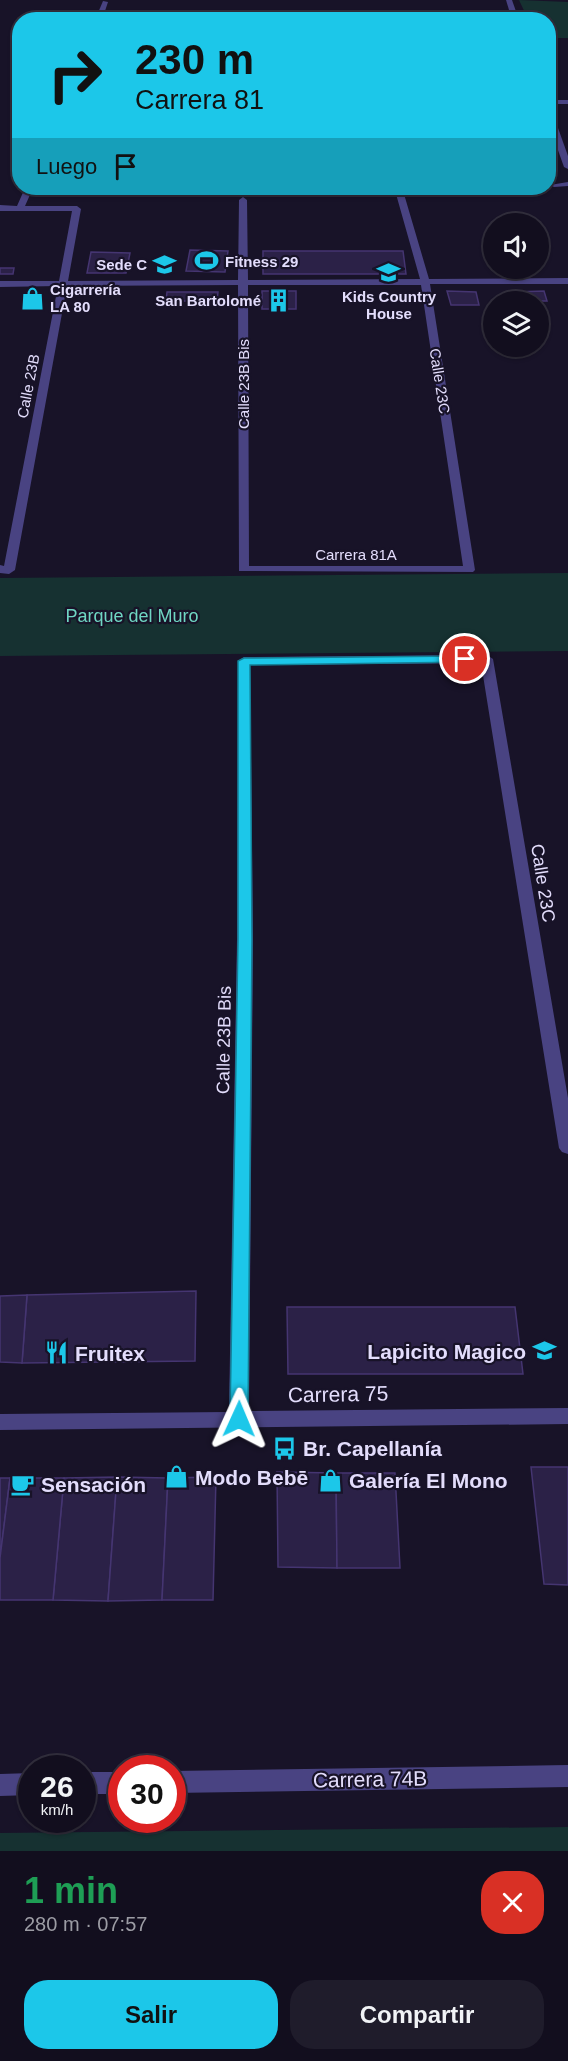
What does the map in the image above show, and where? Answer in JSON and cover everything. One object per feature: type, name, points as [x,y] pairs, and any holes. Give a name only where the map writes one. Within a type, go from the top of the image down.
[{"type":"street","points":[[101,12],[105,2]]},
{"type":"street","points":[[556,134],[568,167]]},
{"type":"street","points":[[0,208],[20,208],[26,195]]},
{"type":"street","name":"Calle 23C","points":[[400,195],[425,282],[469,570]]},
{"type":"street","name":"Calle 23B Bis","points":[[243,200],[243,569]]},
{"type":"street","name":"Calle 23B","points":[[5,570],[77,209],[20,208]]},
{"type":"street","points":[[0,284],[568,281]]},
{"type":"street","name":"Carrera 81A","points":[[243,569],[469,570]]},
{"type":"street","name":"Calle 23C","points":[[244,661],[487,659],[568,1148]]},
{"type":"street","name":"Calle 23B Bis","points":[[239,1419],[245,939],[244,661]]},
{"type":"street","name":"Carrera 75","points":[[0,1422],[568,1416]]},
{"type":"street","name":"Carrera 74B","points":[[186,1782],[568,1776]]},
{"type":"street","points":[[0,1785],[18,1784]]},
{"type":"green space","points":[[519,0],[568,2],[568,38],[556,38],[556,12],[525,12]]},
{"type":"green space","name":"Parque del Muro","points":[[568,573],[568,651],[0,656],[0,578]]},
{"type":"green space","points":[[568,1827],[568,1851],[0,1851],[0,1833],[186,1833],[186,1831]]},
{"type":"building","name":"Fitness 29","points":[[190,250],[228,251],[225,272],[186,271]]},
{"type":"building","name":"Kids Country House","points":[[263,251],[403,251],[406,274],[263,274]]},
{"type":"building","points":[[91,252],[130,253],[126,273],[87,273]]},
{"type":"building","points":[[0,268],[14,268],[13,274],[0,274]]},
{"type":"building","name":"San Bartolomé","points":[[262,291],[296,291],[296,309],[262,309]]},
{"type":"building","points":[[447,291],[476,292],[479,305],[451,305]]},
{"type":"building","points":[[167,292],[218,292],[217,301],[166,301]]},
{"type":"building","name":"Cigarrería LA 80","points":[[40,293],[38,302],[23,303],[25,294]]},
{"type":"building","points":[[196,1291],[195,1361],[22,1363],[27,1295]]},
{"type":"building","points":[[27,1295],[22,1363],[0,1362],[0,1296]]},
{"type":"building","points":[[287,1307],[515,1307],[523,1374],[288,1374]]},
{"type":"building","points":[[531,1467],[568,1467],[568,1585],[544,1584]]},
{"type":"building","points":[[277,1472],[336,1473],[337,1568],[278,1567]]},
{"type":"building","points":[[336,1473],[395,1473],[400,1568],[337,1568]]},
{"type":"building","points":[[117,1477],[108,1601],[53,1600],[64,1478]]},
{"type":"building","points":[[117,1477],[168,1478],[162,1600],[108,1601]]},
{"type":"building","points":[[216,1477],[213,1600],[162,1600],[168,1478]]},
{"type":"building","points":[[0,1478],[10,1478],[0,1558]]},
{"type":"building","points":[[10,1478],[64,1478],[53,1600],[0,1600],[0,1558]]},
{"type":"place","name":"Fitness 29","points":[[207,261]]},
{"type":"place","name":"Sede C","points":[[165,264]]},
{"type":"place","name":"Kids Country House","points":[[389,272]]},
{"type":"place","name":"Cigarrería LA 80","points":[[32,298]]},
{"type":"place","name":"San Bartolomé","points":[[279,300]]},
{"type":"place","name":"Lapicito Magico","points":[[544,1351]]},
{"type":"place","name":"Fruitex","points":[[57,1353]]},
{"type":"place","name":"Br. Capellanía","points":[[285,1448]]},
{"type":"place","name":"Modo Bebē","points":[[177,1477]]},
{"type":"place","name":"Galería El Mono","points":[[331,1480]]},
{"type":"place","name":"Sensación","points":[[23,1484]]},
{"type":"route","points":[[239,1419],[245,939],[244,661],[465,659]]}]
